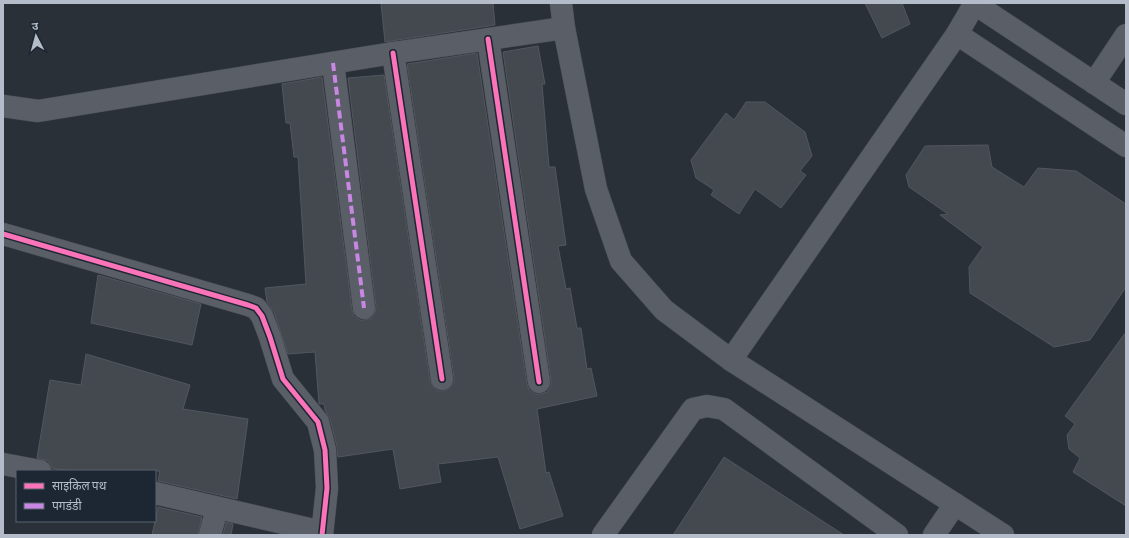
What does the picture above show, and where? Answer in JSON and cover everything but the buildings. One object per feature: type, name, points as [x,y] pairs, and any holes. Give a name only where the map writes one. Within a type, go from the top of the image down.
[{"type":"street","points":[[561,3],[564,28],[596,189],[621,260],[664,310],[731,360],[1003,535]]},
{"type":"street","points":[[731,360],[958,34],[975,4],[1126,104]]},
{"type":"street","points":[[3,106],[38,112],[393,53],[564,28]]},
{"type":"street","points":[[958,34],[1126,146]]},
{"type":"street","points":[[1094,83],[1126,35]]},
{"type":"street","points":[[488,39],[539,382]]},
{"type":"street","points":[[393,53],[442,379]]},
{"type":"street","points":[[333,63],[364,308]]},
{"type":"street","points":[[3,234],[248,305],[256,308],[262,316],[283,379],[318,422],[325,450],[327,488],[322,534],[156,494]]},
{"type":"street","points":[[603,535],[693,409],[707,406],[724,409],[897,535]]},
{"type":"street","points":[[3,464],[35,470]]},
{"type":"street","points":[[934,535],[955,504]]},
{"type":"street","points":[[210,535],[217,508]]},
{"type":"marked path","points":[[333,63],[364,308]]},
{"type":"cycle path","points":[[488,39],[539,382]]},
{"type":"cycle path","points":[[393,53],[442,379]]},
{"type":"cycle path","points":[[3,234],[256,308],[262,316],[270,337],[283,379],[318,422],[325,450],[327,488],[322,535]]}]
